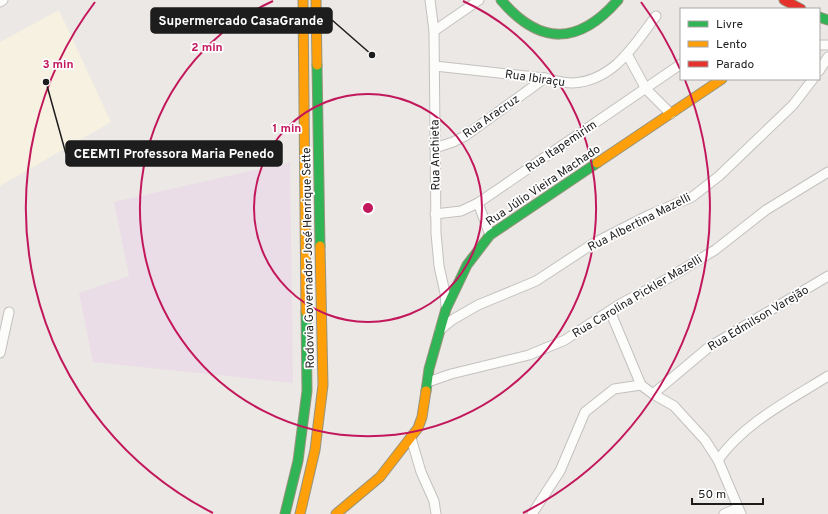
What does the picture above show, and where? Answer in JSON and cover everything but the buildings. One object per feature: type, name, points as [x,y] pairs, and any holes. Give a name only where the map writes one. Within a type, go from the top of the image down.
[{"type":"main road","name":"Rodovia Governador José Henrique Sette","points":[[285,514],[298,461],[307,391],[303,0]]},
{"type":"main road","name":"Rodovia Governador José Henrique Sette","points":[[300,514],[315,452],[323,385],[316,0]]},
{"type":"main road","points":[[501,0],[520,20],[535,30],[561,35],[590,26],[606,14],[618,0]]},
{"type":"main road","points":[[784,0],[799,8]]},
{"type":"main road","name":"Rua Júlio Vieira Machado","points":[[336,514],[380,477],[418,428],[422,417],[430,369],[446,309],[468,265],[490,235],[721,80]]},
{"type":"street","name":"Rua Anchieta","points":[[430,0],[434,31],[435,66],[436,214],[439,266],[445,293],[446,309]]},
{"type":"street","points":[[434,31],[480,0]]},
{"type":"street","name":"Rua Ibiraçu","points":[[435,66],[545,78],[572,83],[590,79],[616,66],[656,16]]},
{"type":"street","points":[[627,54],[646,89],[671,114]]},
{"type":"street","points":[[820,69],[828,57]]},
{"type":"street","name":"Rua Itapemirim","points":[[436,214],[461,211],[478,203],[680,65]]},
{"type":"street","name":"Rua Aracruz","points":[[435,148],[465,136],[545,78]]},
{"type":"street","name":"Rua Albertina Mazelli","points":[[440,330],[458,316],[478,305],[536,281],[594,243],[649,215],[692,197],[719,176],[793,105],[812,80]]},
{"type":"street","name":"Rua Carolina Pickler Mazelli","points":[[428,382],[451,374],[534,353],[566,340],[610,311],[715,250],[766,210],[828,172]]},
{"type":"street","points":[[478,203],[490,235]]},
{"type":"street","name":"Rua Edmilson Varejão","points":[[653,394],[715,343],[828,276]]},
{"type":"street","points":[[610,311],[641,385],[674,406],[705,440],[718,460],[740,511],[724,514]]},
{"type":"street","points":[[0,353],[1,341],[8,312]]},
{"type":"street","points":[[718,460],[732,442],[753,424],[828,376]]},
{"type":"street","points":[[532,514],[560,471],[585,412],[614,389],[641,385]]},
{"type":"street","points":[[411,438],[421,472],[434,500],[436,514]]},
{"type":"shaded area","points":[[59,10],[111,122],[0,186],[0,42]]},
{"type":"shaded area","points":[[290,162],[293,383],[93,362],[79,293],[129,276],[114,202]]},
{"type":"traffic: fast","points":[[501,0],[530,26],[545,32],[560,34],[574,32],[589,25],[603,15],[618,0]]},
{"type":"traffic: fast","points":[[820,17],[828,20]]},
{"type":"traffic: fast","points":[[317,65],[320,246]]},
{"type":"traffic: fast","points":[[426,391],[429,369],[446,309],[467,265],[490,235],[597,163]]},
{"type":"traffic: fast","points":[[285,514],[298,461],[307,391],[306,312]]},
{"type":"traffic: slow","points":[[303,0],[306,312]]},
{"type":"traffic: slow","points":[[316,0],[317,65]]},
{"type":"traffic: slow","points":[[597,163],[721,80]]},
{"type":"traffic: slow","points":[[300,514],[315,450],[323,385],[320,246]]},
{"type":"traffic: slow","points":[[336,514],[380,477],[418,428],[422,417],[426,391]]},
{"type":"traffic: jam","points":[[784,0],[799,8]]},
{"type":"place","name":"Supermercado CasaGrande","points":[[372,55]]},
{"type":"place","name":"CEEMTI Professora Maria Penedo","points":[[46,82]]}]
